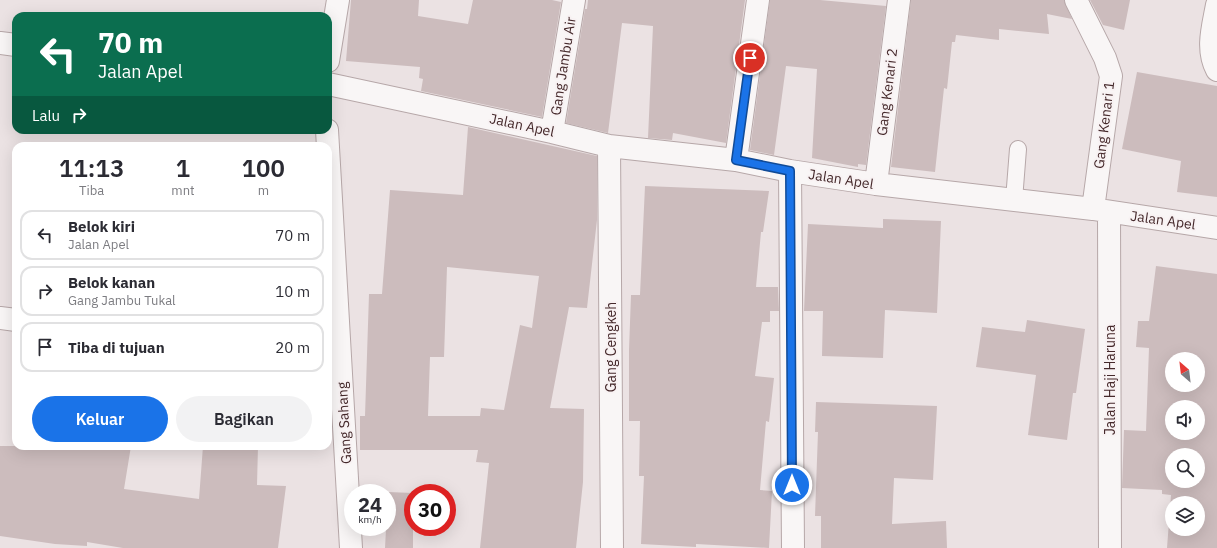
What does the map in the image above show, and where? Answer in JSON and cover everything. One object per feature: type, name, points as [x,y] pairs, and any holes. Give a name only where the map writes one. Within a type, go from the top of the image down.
[{"type":"street","points":[[332,37],[338,0]]},
{"type":"street","name":"Gang Jambu Air","points":[[552,132],[574,0]]},
{"type":"street","points":[[736,160],[758,0]]},
{"type":"street","name":"Gang Kenari 2","points":[[876,184],[899,0]]},
{"type":"street","name":"Gang Kenari 1","points":[[1076,0],[1105,58],[1111,76],[1101,211]]},
{"type":"street","points":[[1217,5],[1211,42],[1212,60],[1217,70]]},
{"type":"street","points":[[0,43],[12,44]]},
{"type":"street","name":"Jalan Apel","points":[[332,85],[552,132],[610,146],[736,160],[790,171],[876,184],[1101,211],[1217,228]]},
{"type":"street","name":"Gang Cengkeh","points":[[610,146],[612,548]]},
{"type":"street","points":[[790,171],[793,548]]},
{"type":"street","name":"Jalan Haji Haruna","points":[[1101,211],[1110,548]]},
{"type":"street","name":"Gang Sahang","points":[[332,217],[351,548]]},
{"type":"street","points":[[0,318],[12,320]]},
{"type":"lane","points":[[1014,200],[1018,149]]},
{"type":"building","points":[[351,0],[419,0],[418,16],[468,24],[473,0],[552,0],[561,2],[542,117],[421,91],[423,79],[419,78],[420,67],[346,61]]},
{"type":"building","points":[[588,0],[745,0],[726,143],[673,133],[672,140],[648,138],[653,26],[622,23],[608,133],[566,123],[585,9],[587,9]]},
{"type":"building","points":[[770,0],[820,0],[886,6],[866,165],[858,164],[858,167],[812,158],[817,69],[786,66],[774,155],[750,150]]},
{"type":"building","points":[[911,0],[1064,0],[1072,19],[1047,14],[1049,34],[999,29],[999,40],[956,35],[955,42],[952,42],[947,89],[944,88],[935,172],[891,167]]},
{"type":"building","points":[[1090,0],[1130,0],[1124,30],[1103,25]]},
{"type":"building","points":[[1137,72],[1217,86],[1217,197],[1177,192],[1181,161],[1122,149]]},
{"type":"building","points":[[468,127],[597,156],[597,220],[587,308],[569,307],[550,408],[584,409],[583,482],[576,548],[480,548],[489,463],[476,462],[478,450],[360,450],[360,416],[365,416],[369,294],[382,294],[390,190],[463,195]],"holes":[[[447,267],[539,276],[532,328],[520,325],[504,410],[481,408],[480,416],[428,416],[430,357],[444,357]]]},
{"type":"building","points":[[645,186],[769,191],[763,232],[761,232],[756,287],[778,287],[779,311],[770,311],[770,322],[762,322],[755,376],[774,378],[769,422],[766,421],[760,490],[772,491],[769,548],[696,544],[696,547],[641,544],[644,476],[639,476],[640,421],[629,421],[629,350],[631,295],[640,295]]},
{"type":"building","points":[[883,219],[941,221],[937,313],[885,310],[883,358],[822,356],[823,311],[804,311],[808,224],[883,228]]},
{"type":"building","points":[[1156,266],[1217,274],[1217,548],[1167,548],[1168,536],[1205,536],[1205,496],[1171,496],[1162,494],[1162,490],[1122,488],[1124,430],[1146,431],[1149,348],[1136,347],[1138,321],[1149,321]]},
{"type":"building","points":[[1027,320],[1085,329],[1076,393],[1073,393],[1067,440],[1028,435],[1036,375],[976,367],[982,327],[1025,332]]},
{"type":"building","points":[[816,402],[937,406],[933,480],[894,478],[892,524],[946,521],[947,548],[821,548],[821,516],[815,516],[818,432],[815,432]]},
{"type":"building","points":[[0,446],[12,446],[12,450],[130,450],[124,489],[199,499],[203,450],[258,450],[257,485],[286,486],[278,548],[123,548],[87,542],[87,546],[55,544],[0,536]]},
{"type":"building","points":[[396,492],[404,493],[404,536],[413,536],[413,548],[385,548],[386,536],[396,536]]},
{"type":"route","points":[[750,58],[736,160],[790,171],[792,485]]}]
